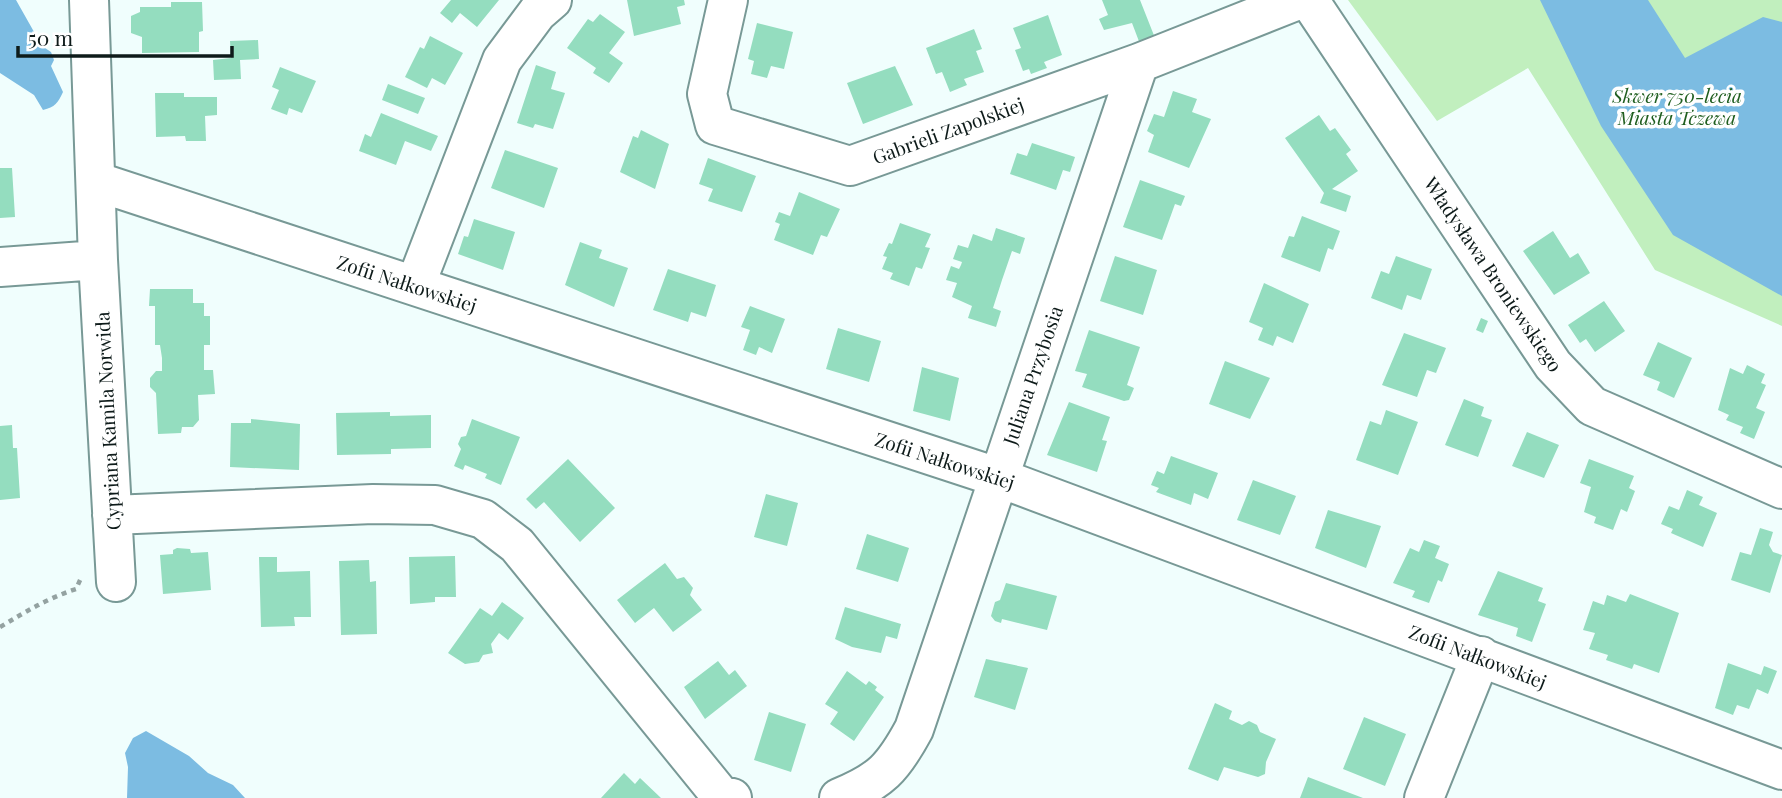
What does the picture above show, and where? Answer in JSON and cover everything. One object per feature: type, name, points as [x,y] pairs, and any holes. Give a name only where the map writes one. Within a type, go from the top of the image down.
[{"type":"street","name":"Cypriana Kamila Norwida","points":[[89,0],[98,182],[98,260],[116,582]]},
{"type":"street","points":[[415,286],[502,60],[537,13],[552,0]]},
{"type":"street","name":"Gabrieli Zapolskiej","points":[[728,0],[707,94],[715,125],[850,166],[1139,63],[1298,0]]},
{"type":"street","name":"Władysława Broniewskiego","points":[[1309,0],[1553,365],[1592,405],[1782,489]]},
{"type":"street","name":"Juliana Przybosia","points":[[839,798],[858,790],[894,765],[914,729],[1139,63]]},
{"type":"street","name":"Zofii Nałkowskiej","points":[[98,182],[997,477],[1782,770]]},
{"type":"street","points":[[0,267],[98,260]]},
{"type":"street","points":[[112,515],[373,504],[435,505],[483,519],[517,545],[721,796],[732,798]]},
{"type":"street","points":[[1424,798],[1481,656]]},
{"type":"path","points":[[0,627],[27,614],[51,595],[76,589],[81,568]]},
{"type":"green space","name":"Skwer 750-lecia Miasta Tczewa","points":[[1348,0],[1782,0],[1782,326],[1655,270],[1528,68],[1437,121]]},
{"type":"water","points":[[0,0],[16,0],[42,46],[51,52],[54,60],[51,66],[63,92],[58,102],[43,110],[34,95],[0,73]]},
{"type":"water","points":[[1540,0],[1648,0],[1685,58],[1763,17],[1782,22],[1782,296],[1673,235],[1601,126]]},
{"type":"water","points":[[146,731],[189,756],[208,773],[233,785],[245,798],[127,798],[128,767],[125,753],[133,738]]},
{"type":"building","points":[[451,0],[499,0],[477,27],[460,13],[452,23],[440,13]]},
{"type":"building","points":[[627,0],[684,0],[685,5],[677,7],[681,24],[634,36]]},
{"type":"building","points":[[1102,0],[1140,0],[1155,38],[1140,44],[1132,23],[1104,30],[1099,19],[1108,15]]},
{"type":"building","points":[[171,2],[202,2],[203,31],[199,32],[199,52],[142,53],[142,37],[131,33],[131,16],[140,12],[140,7],[171,7]]},
{"type":"building","points":[[600,14],[625,32],[609,53],[623,63],[609,83],[593,73],[596,68],[567,48],[588,19],[593,22]]},
{"type":"building","points":[[1048,15],[1062,55],[1044,62],[1047,68],[1031,74],[1029,69],[1023,71],[1015,50],[1021,48],[1013,28]]},
{"type":"building","points":[[757,23],[793,32],[784,69],[771,66],[767,78],[751,74],[754,61],[748,59]]},
{"type":"building","points":[[974,29],[982,49],[976,51],[984,72],[964,79],[967,85],[950,92],[942,72],[936,74],[926,48]]},
{"type":"building","points":[[430,36],[463,53],[445,85],[432,78],[427,88],[405,77],[420,47],[424,49]]},
{"type":"building","points":[[258,40],[259,59],[240,60],[241,79],[214,80],[213,60],[231,58],[230,41]]},
{"type":"building","points":[[536,65],[556,72],[551,89],[565,93],[553,129],[535,124],[533,128],[517,123]]},
{"type":"building","points":[[895,66],[913,105],[863,124],[847,83]]},
{"type":"building","points":[[280,67],[316,81],[302,113],[289,108],[287,115],[271,109],[279,90],[272,87]]},
{"type":"building","points":[[388,84],[425,98],[418,114],[382,100]]},
{"type":"building","points":[[1173,91],[1197,99],[1192,112],[1211,119],[1189,168],[1148,152],[1154,135],[1147,131],[1154,114],[1164,117]]},
{"type":"building","points":[[155,93],[184,93],[184,97],[217,97],[217,115],[205,116],[206,141],[186,141],[185,136],[156,137]]},
{"type":"building","points":[[381,113],[438,136],[431,151],[405,141],[396,165],[359,151],[365,134],[371,137]]},
{"type":"building","points":[[1319,115],[1330,131],[1335,128],[1351,150],[1346,154],[1358,171],[1332,189],[1351,196],[1346,212],[1320,203],[1324,193],[1285,138]]},
{"type":"building","points":[[641,130],[669,144],[655,189],[620,172],[633,136],[638,138]]},
{"type":"building","points":[[1032,143],[1075,157],[1070,172],[1063,170],[1056,190],[1010,174],[1017,153],[1027,156]]},
{"type":"building","points":[[505,150],[558,168],[544,208],[491,188]]},
{"type":"building","points":[[708,158],[756,176],[742,212],[708,201],[713,189],[699,184]]},
{"type":"building","points":[[0,168],[12,168],[15,217],[0,218]]},
{"type":"building","points":[[1140,180],[1185,196],[1181,206],[1175,204],[1162,240],[1123,227]]},
{"type":"building","points":[[799,192],[840,209],[827,237],[821,235],[813,255],[774,240],[780,224],[775,222],[779,212],[790,216]]},
{"type":"building","points":[[1302,216],[1340,231],[1333,250],[1328,248],[1320,272],[1281,257],[1289,236],[1294,237]]},
{"type":"building","points":[[474,219],[515,232],[503,270],[458,254]]},
{"type":"building","points":[[900,223],[931,234],[925,247],[930,248],[922,269],[916,267],[909,286],[890,279],[893,273],[882,269],[887,257],[883,256],[889,243],[892,244]]},
{"type":"building","points":[[996,228],[1025,238],[1020,254],[1012,251],[1002,280],[993,308],[1001,311],[996,327],[968,318],[972,306],[952,297],[957,283],[946,280],[951,266],[959,269],[961,265],[962,262],[953,259],[958,245],[968,248],[973,234],[992,241]]},
{"type":"building","points":[[1553,231],[1570,258],[1578,253],[1590,273],[1554,295],[1523,251]]},
{"type":"building","points":[[580,242],[602,250],[599,258],[628,268],[614,307],[565,285]]},
{"type":"building","points":[[1115,256],[1157,270],[1143,315],[1100,301]]},
{"type":"building","points":[[1396,256],[1432,269],[1421,300],[1407,295],[1402,310],[1371,298],[1381,271],[1389,274]]},
{"type":"building","points":[[668,269],[716,285],[706,317],[691,312],[688,322],[653,310]]},
{"type":"building","points":[[1264,283],[1309,304],[1293,343],[1277,336],[1273,346],[1258,340],[1263,328],[1249,322]]},
{"type":"building","points":[[150,289],[193,289],[193,303],[204,303],[204,316],[210,316],[210,345],[204,345],[204,370],[213,370],[215,394],[198,395],[199,420],[193,427],[182,427],[181,433],[158,434],[156,393],[150,387],[150,378],[156,371],[162,371],[162,358],[160,345],[155,345],[155,306],[149,306]]},
{"type":"building","points":[[1604,301],[1625,331],[1595,352],[1586,339],[1580,343],[1568,325]]},
{"type":"building","points":[[750,306],[785,319],[772,353],[759,347],[756,355],[743,350],[750,330],[741,327]]},
{"type":"building","points":[[1481,318],[1488,321],[1483,333],[1476,330]]},
{"type":"building","points":[[838,328],[881,341],[869,382],[826,369]]},
{"type":"building","points":[[1089,330],[1140,347],[1127,385],[1134,388],[1129,400],[1124,401],[1082,387],[1087,374],[1075,371]]},
{"type":"building","points":[[1404,333],[1446,348],[1436,373],[1427,370],[1417,397],[1382,385]]},
{"type":"building","points":[[1658,342],[1692,358],[1674,398],[1657,390],[1660,382],[1643,375]]},
{"type":"building","points":[[1225,361],[1270,378],[1250,419],[1209,404]]},
{"type":"building","points":[[1747,365],[1765,374],[1761,383],[1766,385],[1756,408],[1765,412],[1754,439],[1740,433],[1743,427],[1726,420],[1729,415],[1718,410],[1730,368],[1743,374]]},
{"type":"building","points":[[922,367],[959,378],[950,421],[913,411]]},
{"type":"building","points":[[1464,399],[1484,407],[1481,416],[1492,420],[1478,457],[1445,445]]},
{"type":"building","points":[[1069,402],[1110,417],[1102,440],[1107,441],[1097,472],[1047,455]]},
{"type":"building","points":[[1386,410],[1418,422],[1398,475],[1356,460],[1370,421],[1381,425]]},
{"type":"building","points":[[390,412],[390,416],[431,415],[431,448],[391,449],[391,454],[337,455],[336,413]]},
{"type":"building","points":[[251,419],[300,424],[299,470],[230,467],[231,423],[251,423]]},
{"type":"building","points":[[472,419],[520,437],[501,485],[485,478],[487,474],[465,465],[463,470],[454,466],[461,449],[458,444],[461,437],[466,436]]},
{"type":"building","points":[[12,425],[13,448],[17,448],[20,498],[0,500],[0,426]]},
{"type":"building","points":[[1527,432],[1559,445],[1544,478],[1512,466]]},
{"type":"building","points":[[1171,456],[1218,473],[1208,499],[1194,493],[1191,505],[1156,492],[1159,488],[1151,485],[1157,471],[1164,474]]},
{"type":"building","points":[[568,459],[615,508],[580,542],[544,502],[536,509],[526,499]]},
{"type":"building","points":[[1589,459],[1634,476],[1629,488],[1635,491],[1627,512],[1621,509],[1613,530],[1594,523],[1596,517],[1584,512],[1591,487],[1580,483]]},
{"type":"building","points":[[1253,480],[1296,496],[1280,535],[1237,520]]},
{"type":"building","points":[[1687,490],[1703,497],[1699,505],[1717,513],[1703,547],[1671,533],[1673,529],[1661,524],[1669,506],[1679,510]]},
{"type":"building","points":[[766,494],[798,503],[787,546],[754,537]]},
{"type":"building","points":[[1328,510],[1381,526],[1366,568],[1315,548]]},
{"type":"building","points":[[1760,528],[1773,532],[1769,545],[1773,552],[1782,555],[1770,593],[1731,580],[1740,552],[1751,555]]},
{"type":"building","points":[[867,534],[909,548],[898,582],[856,569]]},
{"type":"building","points":[[1424,540],[1440,546],[1435,558],[1449,564],[1442,582],[1438,580],[1429,603],[1412,597],[1415,591],[1393,583],[1410,548],[1419,552]]},
{"type":"building","points":[[190,549],[191,553],[208,552],[211,590],[163,594],[160,555],[173,554],[173,550]]},
{"type":"building","points":[[455,556],[456,597],[435,597],[435,602],[410,604],[409,557]]},
{"type":"building","points":[[259,557],[277,557],[277,572],[310,571],[311,617],[294,617],[295,626],[261,627]]},
{"type":"building","points":[[369,560],[370,582],[376,581],[377,634],[341,635],[339,561]]},
{"type":"building","points":[[665,563],[677,579],[684,577],[693,588],[690,595],[702,610],[673,632],[654,608],[635,623],[617,600]]},
{"type":"building","points":[[1498,571],[1543,588],[1538,601],[1546,604],[1532,642],[1516,636],[1518,628],[1478,615]]},
{"type":"building","points":[[1006,583],[1057,596],[1047,630],[1002,619],[1001,623],[995,621],[991,616],[995,602],[1000,600]]},
{"type":"building","points":[[1630,594],[1679,613],[1659,673],[1634,664],[1632,669],[1606,660],[1608,655],[1589,649],[1595,633],[1583,630],[1593,601],[1604,605],[1607,595],[1626,602]]},
{"type":"building","points":[[502,602],[524,618],[508,640],[499,633],[491,644],[493,653],[483,655],[479,662],[465,664],[448,653],[480,608],[492,616]]},
{"type":"building","points":[[845,607],[901,624],[897,639],[886,636],[881,653],[852,647],[835,639]]},
{"type":"building","points":[[986,659],[1028,668],[1015,710],[974,697]]},
{"type":"building","points":[[718,661],[729,675],[735,670],[747,686],[705,719],[684,687]]},
{"type":"building","points":[[1728,663],[1761,675],[1764,666],[1777,671],[1768,694],[1757,689],[1749,709],[1737,705],[1733,715],[1715,708]]},
{"type":"building","points":[[847,671],[866,685],[869,681],[884,697],[854,741],[830,724],[838,712],[825,704]]},
{"type":"building","points":[[1215,703],[1232,711],[1229,719],[1242,725],[1249,721],[1257,725],[1260,732],[1276,739],[1266,762],[1265,774],[1258,777],[1224,767],[1218,781],[1188,769]]},
{"type":"building","points":[[769,712],[806,724],[791,772],[754,760]]},
{"type":"building","points":[[1364,717],[1406,734],[1385,786],[1343,769]]},
{"type":"building","points":[[624,773],[635,784],[640,778],[661,798],[601,798]]},
{"type":"building","points":[[1308,777],[1363,798],[1300,798]]}]
